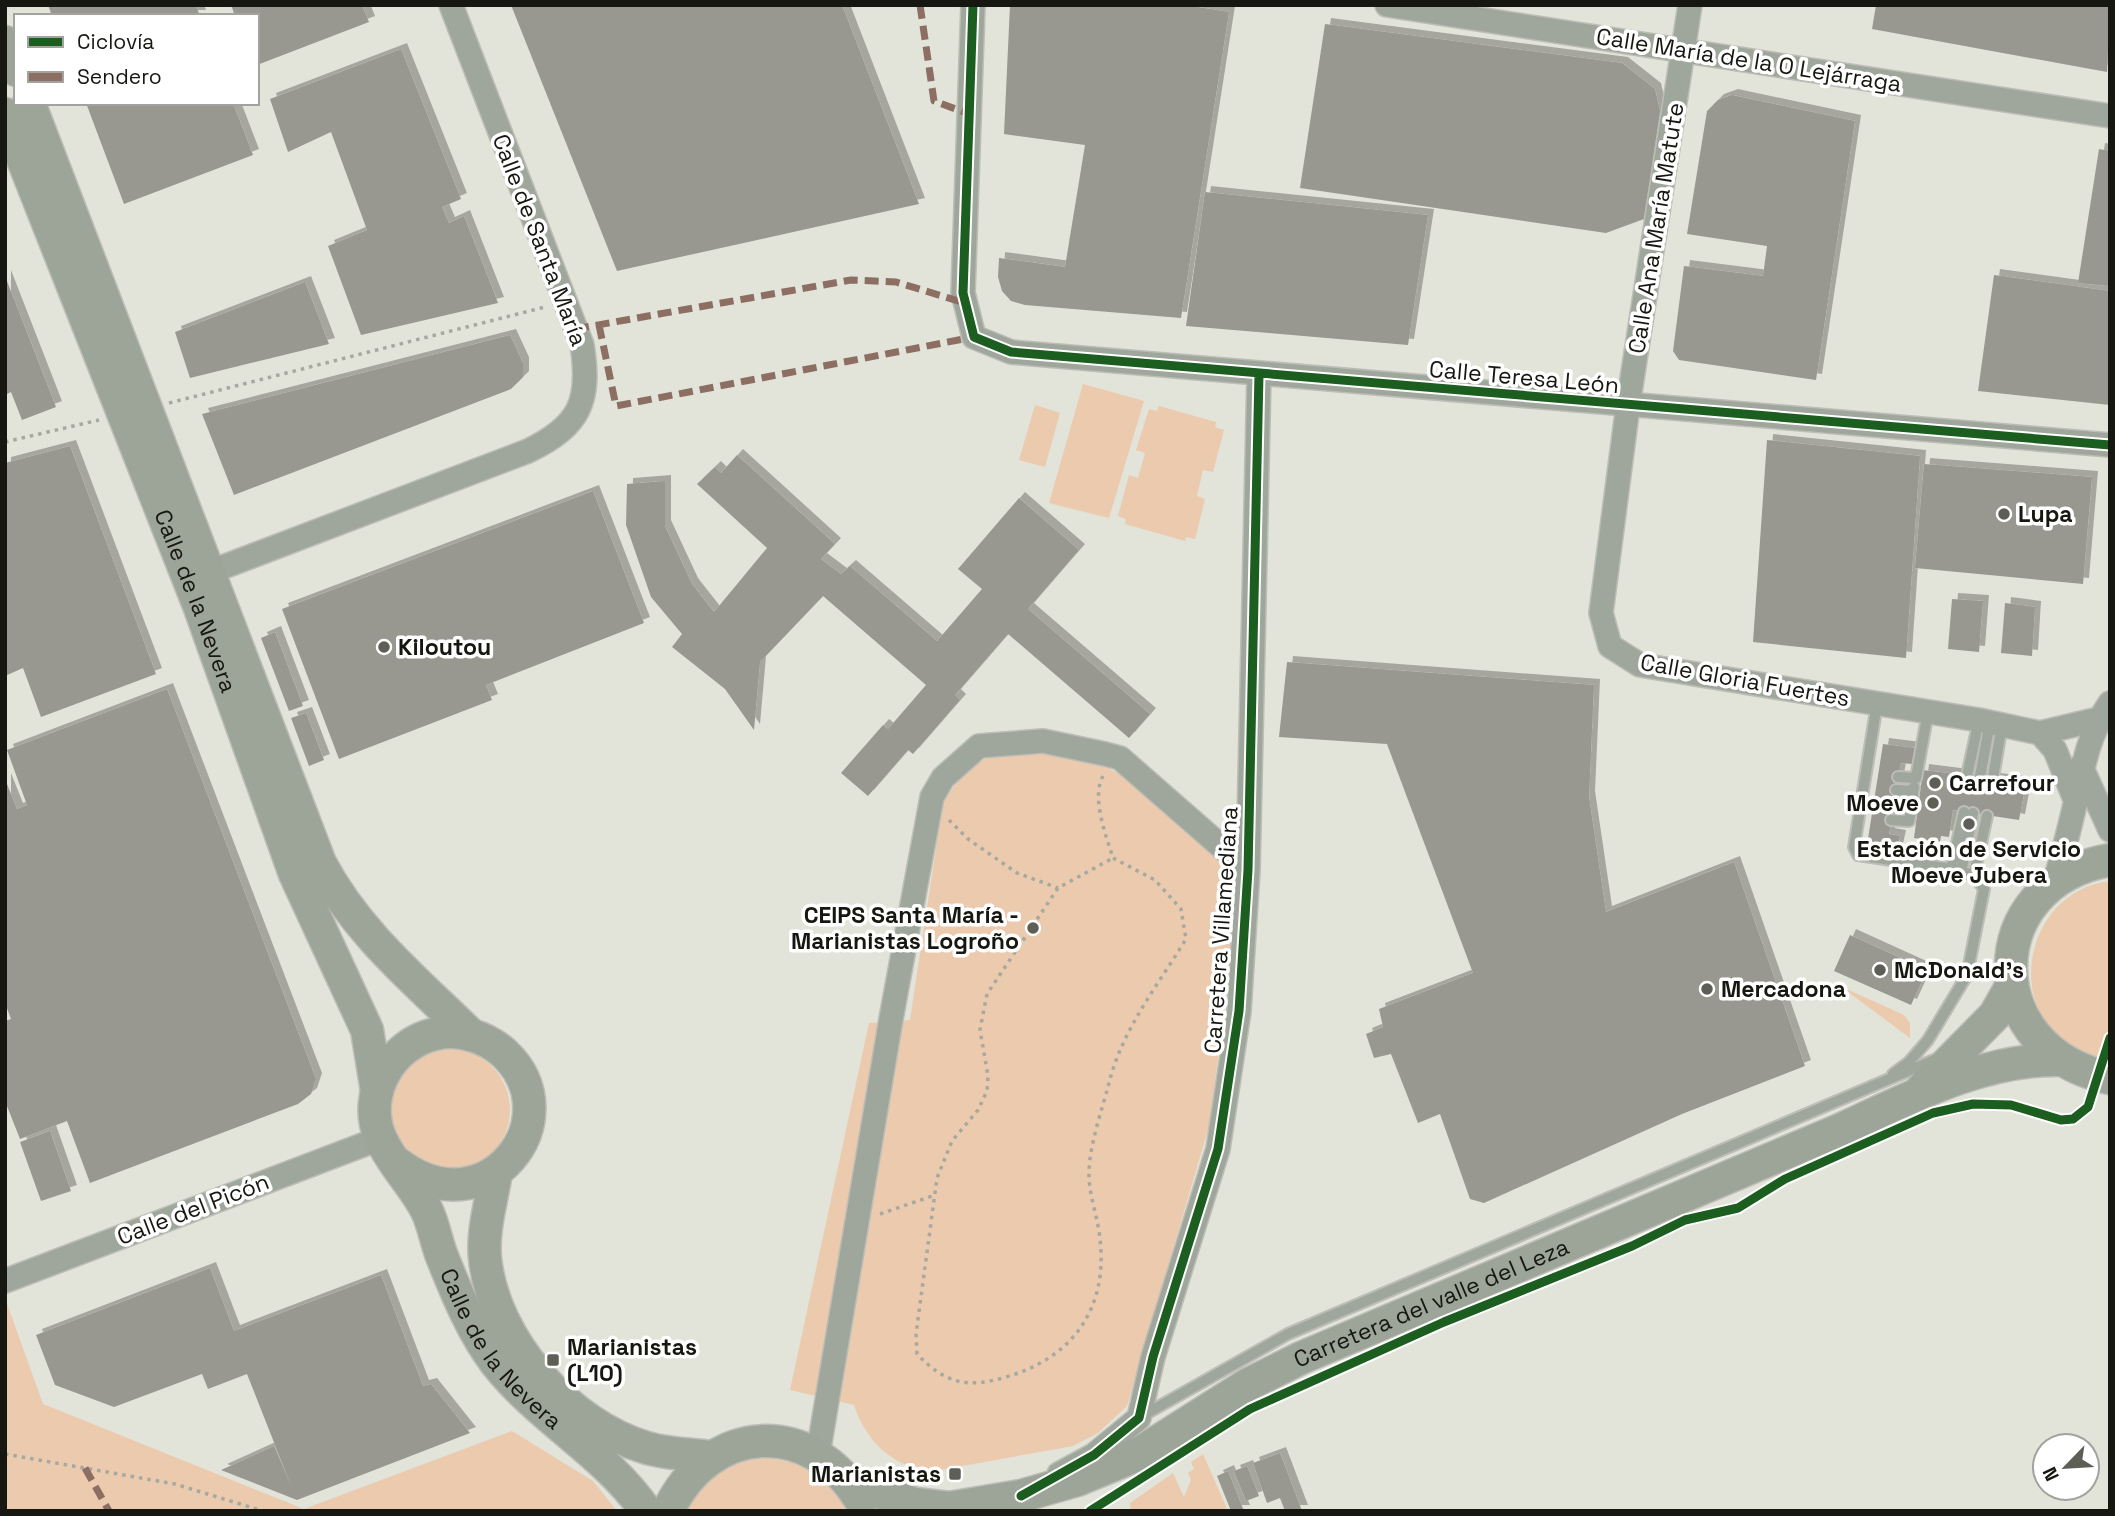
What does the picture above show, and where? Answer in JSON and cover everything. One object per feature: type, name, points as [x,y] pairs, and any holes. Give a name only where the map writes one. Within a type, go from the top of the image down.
[{"type":"main road","points":[[5,43],[14,65]]},
{"type":"main road","name":"Calle de la Nevera","points":[[30,105],[201,608],[295,874],[366,1030],[377,1091]]},
{"type":"main road","name":"Calle de la Nevera","points":[[5,114],[135,411],[210,572],[320,863],[338,899],[371,937],[471,1035]]},
{"type":"main road","points":[[2091,1075],[2039,1043],[2024,1020],[2012,985],[2012,952],[2018,932],[2039,895],[2055,881],[2091,863],[2110,860]]},
{"type":"main road","name":"Carretera del valle del Leza","points":[[1917,1094],[1995,1015],[2012,985]]},
{"type":"main road","points":[[436,1034],[471,1035],[489,1042],[505,1054],[517,1069],[527,1096],[527,1125],[521,1143],[496,1172],[477,1182],[456,1186],[434,1184],[414,1176],[389,1151],[376,1123],[377,1091],[393,1060],[412,1044],[436,1034]]},
{"type":"main road","name":"Carretera del valle del Leza","points":[[851,1483],[915,1504],[946,1509],[1021,1496],[1077,1480],[1135,1455],[1247,1385],[1301,1358],[1829,1135],[1917,1094],[2007,1065],[2035,1060],[2091,1075]]},
{"type":"main road","name":"Calle de la Nevera","points":[[389,1151],[426,1210],[442,1258],[470,1321],[495,1362],[543,1415],[631,1488],[646,1511]]},
{"type":"main road","name":"Calle de la Nevera","points":[[496,1172],[485,1255],[492,1298],[512,1340],[543,1381],[601,1428],[647,1448],[711,1457]]},
{"type":"main road","points":[[668,1511],[678,1490],[692,1471],[711,1457],[727,1448],[764,1441],[792,1444],[818,1454],[851,1483],[866,1511]]},
{"type":"street","name":"Calle de Santa María","points":[[210,572],[556,438],[573,419],[584,400],[587,375],[582,345],[451,5]]},
{"type":"street","name":"Calle Teresa León","points":[[973,5],[965,303],[974,337],[1011,352],[2110,445]]},
{"type":"street","name":"Calle María de la O Lejárraga","points":[[1387,5],[2110,116]]},
{"type":"street","name":"Calle Ana María Matute","points":[[1628,405],[1690,5]]},
{"type":"street","name":"Carretera Villamediana","points":[[1139,1418],[1153,1357],[1218,1149],[1239,1011],[1248,870],[1259,374]]},
{"type":"street","name":"Calle Gloria Fuertes","points":[[1628,405],[1601,613],[1610,646],[1640,665],[1990,722],[2040,733]]},
{"type":"street","points":[[2074,797],[2054,750],[2040,733],[2104,711]]},
{"type":"street","points":[[2055,881],[2073,813],[2081,766],[2104,711]]},
{"type":"street","points":[[818,1454],[929,811],[932,797],[943,778],[979,746],[1043,741],[1120,758],[1248,870]]},
{"type":"street","points":[[2081,766],[2110,830]]},
{"type":"street","name":"Calle del Picón","points":[[7,1276],[389,1151]]},
{"type":"street","points":[[1021,1496],[1094,1455],[1139,1418]]},
{"type":"lane","points":[[1877,704],[1854,847],[1858,855],[1956,870],[1974,875],[1984,889],[1967,975],[1928,1040],[1909,1062],[1882,1082]]},
{"type":"lane","points":[[1891,820],[1909,821],[1928,712]]},
{"type":"lane","points":[[1967,776],[1990,722]]},
{"type":"lane","points":[[1980,777],[1990,722]]},
{"type":"lane","points":[[1990,722],[1993,778]]},
{"type":"lane","points":[[1866,775],[1878,776]]},
{"type":"lane","points":[[1898,777],[1916,778]]},
{"type":"lane","points":[[1863,789],[1876,790]]},
{"type":"lane","points":[[1896,790],[1913,791]]},
{"type":"lane","points":[[1861,803],[1874,803]]},
{"type":"lane","points":[[1894,804],[1912,805]]},
{"type":"lane","points":[[1956,870],[1968,812]]},
{"type":"lane","points":[[1974,875],[1987,816]]},
{"type":"lane","points":[[1858,818],[1871,819]]},
{"type":"lane","points":[[1139,1418],[1288,1335],[1922,1067],[1981,1031]]},
{"type":"path","points":[[5,442],[565,301]]},
{"type":"path","points":[[1113,858],[1058,888],[987,994],[980,1030],[989,1076],[987,1091],[978,1110],[952,1142],[937,1178],[916,1334],[916,1354],[936,1374],[963,1384],[990,1382],[1027,1371],[1053,1355],[1081,1328],[1095,1306],[1103,1271],[1089,1171],[1109,1080],[1128,1032],[1186,939],[1181,909],[1155,880],[1113,858],[1105,836],[1098,785],[1108,768],[1120,758]]},
{"type":"path","points":[[929,811],[955,823],[968,839],[1017,873],[1058,888]]},
{"type":"path","points":[[856,1223],[934,1195]]},
{"type":"path","points":[[5,1454],[176,1484],[263,1511]]},
{"type":"shaded area","points":[[1083,384],[1144,401],[1109,518],[1049,503]]},
{"type":"shaded area","points":[[1035,405],[1060,413],[1045,467],[1019,460]]},
{"type":"shaded area","points":[[1159,406],[1216,422],[1215,427],[1224,430],[1213,472],[1203,470],[1197,496],[1205,499],[1195,539],[1186,537],[1185,541],[1125,524],[1126,519],[1118,516],[1129,475],[1138,478],[1145,453],[1136,450],[1149,409],[1157,411]]},
{"type":"shaded area","points":[[1027,747],[1108,768],[1145,788],[1230,867],[1239,901],[1209,1126],[1127,1406],[1098,1433],[1073,1446],[934,1471],[907,1465],[884,1451],[866,1430],[854,1405],[790,1390],[869,1023],[910,1020],[943,802],[978,763],[1000,752]]},
{"type":"shaded area","points":[[2110,881],[2110,1025],[2102,1049],[2110,1052],[2110,1061],[2078,1050],[2060,1039],[2043,1018],[2034,995],[2031,970],[2036,945],[2046,922],[2062,902],[2084,888]]},
{"type":"shaded area","points":[[1840,986],[1904,1015],[1910,1023],[1910,1038]]},
{"type":"shaded area","points":[[449,1049],[472,1054],[492,1067],[505,1087],[510,1110],[505,1133],[492,1153],[472,1166],[449,1171],[426,1166],[406,1153],[393,1133],[388,1110],[393,1087],[406,1067],[426,1054]]},
{"type":"shaded area","points":[[5,1298],[43,1404],[304,1509],[512,1431],[593,1481],[617,1511],[5,1511]]},
{"type":"shaded area","points":[[1203,1454],[1228,1511],[1131,1511],[1130,1503],[1173,1473],[1184,1497],[1191,1480],[1188,1473],[1194,1469],[1191,1462]]},
{"type":"shaded area","points":[[764,1458],[790,1462],[813,1472],[832,1489],[846,1511],[685,1511],[708,1481],[718,1474],[739,1463]]},
{"type":"building","points":[[48,5],[196,5],[199,14],[51,14]]},
{"type":"building","points":[[231,5],[362,5],[369,22],[259,64],[259,14],[234,14]]},
{"type":"building","points":[[511,5],[842,5],[919,204],[617,271]]},
{"type":"building","points":[[1010,5],[1185,5],[1229,12],[1181,318],[1025,305],[1011,301],[1002,291],[998,277],[999,258],[1065,267],[1085,145],[1004,134]]},
{"type":"building","points":[[1876,5],[2110,5],[2107,72],[1872,29]]},
{"type":"building","points":[[1325,24],[1622,63],[1655,89],[1660,111],[1644,219],[1606,233],[1300,188]]},
{"type":"building","points":[[401,49],[461,199],[442,207],[449,223],[464,216],[498,303],[361,335],[328,246],[367,230],[331,132],[288,152],[270,99]]},
{"type":"building","points":[[1732,95],[1855,121],[1816,380],[1679,360],[1673,351],[1684,266],[1763,276],[1767,246],[1687,234],[1707,111],[1718,100]]},
{"type":"building","points":[[87,105],[234,105],[253,155],[124,204]]},
{"type":"building","points":[[2099,149],[2110,151],[2110,286],[2078,283]]},
{"type":"building","points":[[1205,192],[1428,215],[1408,345],[1186,326]]},
{"type":"building","points":[[1994,275],[2110,291],[2110,405],[1978,391]]},
{"type":"building","points":[[5,276],[56,407],[22,420],[11,392],[5,395]]},
{"type":"building","points":[[305,282],[329,344],[190,378],[175,332]]},
{"type":"building","points":[[510,335],[523,363],[523,377],[511,389],[234,495],[202,414]]},
{"type":"building","points":[[1767,440],[1920,456],[1906,658],[1753,642]]},
{"type":"building","points":[[70,446],[156,674],[41,717],[23,668],[5,676],[5,463]]},
{"type":"building","points":[[737,455],[835,544],[821,559],[841,574],[850,566],[937,641],[982,589],[958,569],[1019,498],[1079,550],[1028,609],[1150,714],[1129,738],[1008,634],[955,695],[960,700],[913,754],[908,750],[868,796],[841,773],[883,725],[888,729],[926,685],[823,596],[760,662],[754,730],[725,689],[672,647],[682,634],[651,597],[626,525],[627,484],[665,481],[665,526],[692,584],[714,612],[767,548],[697,484],[715,467],[721,473]]},
{"type":"building","name":"Lupa","points":[[1924,464],[2092,477],[2083,584],[1915,568]]},
{"type":"building","points":[[593,491],[644,623],[486,685],[492,700],[339,759],[282,609]]},
{"type":"building","points":[[1952,599],[1983,601],[1979,652],[1948,649]]},
{"type":"building","points":[[2005,603],[2035,607],[2032,656],[2001,653]]},
{"type":"building","points":[[275,632],[303,706],[289,711],[261,638]]},
{"type":"building","points":[[1287,662],[1594,685],[1589,797],[1606,912],[1734,862],[1805,1066],[1682,1114],[1484,1203],[1470,1199],[1440,1114],[1418,1123],[1391,1054],[1374,1058],[1366,1034],[1383,1027],[1379,1009],[1473,973],[1387,744],[1279,737]]},
{"type":"building","points":[[167,689],[316,1079],[311,1094],[298,1104],[90,1183],[67,1121],[20,1139],[5,1101],[5,1021],[11,1019],[5,1003],[5,779],[17,809],[27,805],[7,750]]},
{"type":"building","points":[[306,713],[324,760],[309,766],[291,718]]},
{"type":"building","points":[[1883,744],[1915,748],[1912,764],[1901,763],[1896,790],[1889,834],[1900,836],[1897,850],[1867,845]]},
{"type":"building","points":[[1923,770],[2026,783],[2019,820],[1953,810],[1949,837],[1941,836],[1940,842],[1914,838]]},
{"type":"building","name":"McDonald's","points":[[1850,935],[1927,970],[1911,1005],[1834,971]]},
{"type":"building","points":[[50,1131],[71,1191],[41,1201],[20,1142]]},
{"type":"building","points":[[210,1268],[234,1331],[381,1275],[423,1386],[431,1384],[470,1433],[297,1500],[221,1470],[274,1446],[292,1488],[247,1374],[208,1389],[202,1374],[114,1407],[55,1385],[36,1335]]},
{"type":"building","points":[[1280,1453],[1302,1511],[1285,1511],[1280,1498],[1267,1503],[1253,1463]]},
{"type":"building","points":[[1247,1466],[1259,1496],[1246,1501],[1234,1471]]},
{"type":"building","points":[[1228,1471],[1244,1511],[1231,1511],[1217,1476]]},
{"type":"marked path","points":[[920,5],[934,101],[969,114]]},
{"type":"marked path","points":[[575,329],[851,280],[896,282],[965,303]]},
{"type":"marked path","points":[[599,325],[616,406],[974,337]]},
{"type":"marked path","points":[[85,1468],[109,1511]]},
{"type":"cycle path","points":[[973,5],[963,293],[974,337],[1011,352],[2110,445]]},
{"type":"cycle path","points":[[1021,1496],[1094,1455],[1139,1418],[1153,1357],[1218,1149],[1239,1011],[1248,870],[1259,374]]},
{"type":"cycle path","points":[[1090,1511],[1250,1409],[1444,1322],[1632,1246],[1685,1220],[1738,1208],[1785,1179],[1933,1113],[1973,1104],[2011,1105],[2061,1120],[2073,1119],[2088,1107],[2110,1038]]},
{"type":"place","name":"Lupa","points":[[2004,514]]},
{"type":"place","name":"Kiloutou","points":[[384,647]]},
{"type":"place","name":"Carrefour","points":[[1935,783]]},
{"type":"place","name":"Moeve","points":[[1933,803]]},
{"type":"place","name":"Estación de Servicio Moeve Jubera","points":[[1969,824]]},
{"type":"place","name":"CEIPS Santa María - Marianistas Logroño","points":[[1033,928]]},
{"type":"place","name":"McDonald's","points":[[1880,970]]},
{"type":"place","name":"Mercadona","points":[[1707,989]]},
{"type":"place","name":"Marianistas (L10)","points":[[553,1360]]},
{"type":"place","name":"Marianistas","points":[[955,1474]]}]
